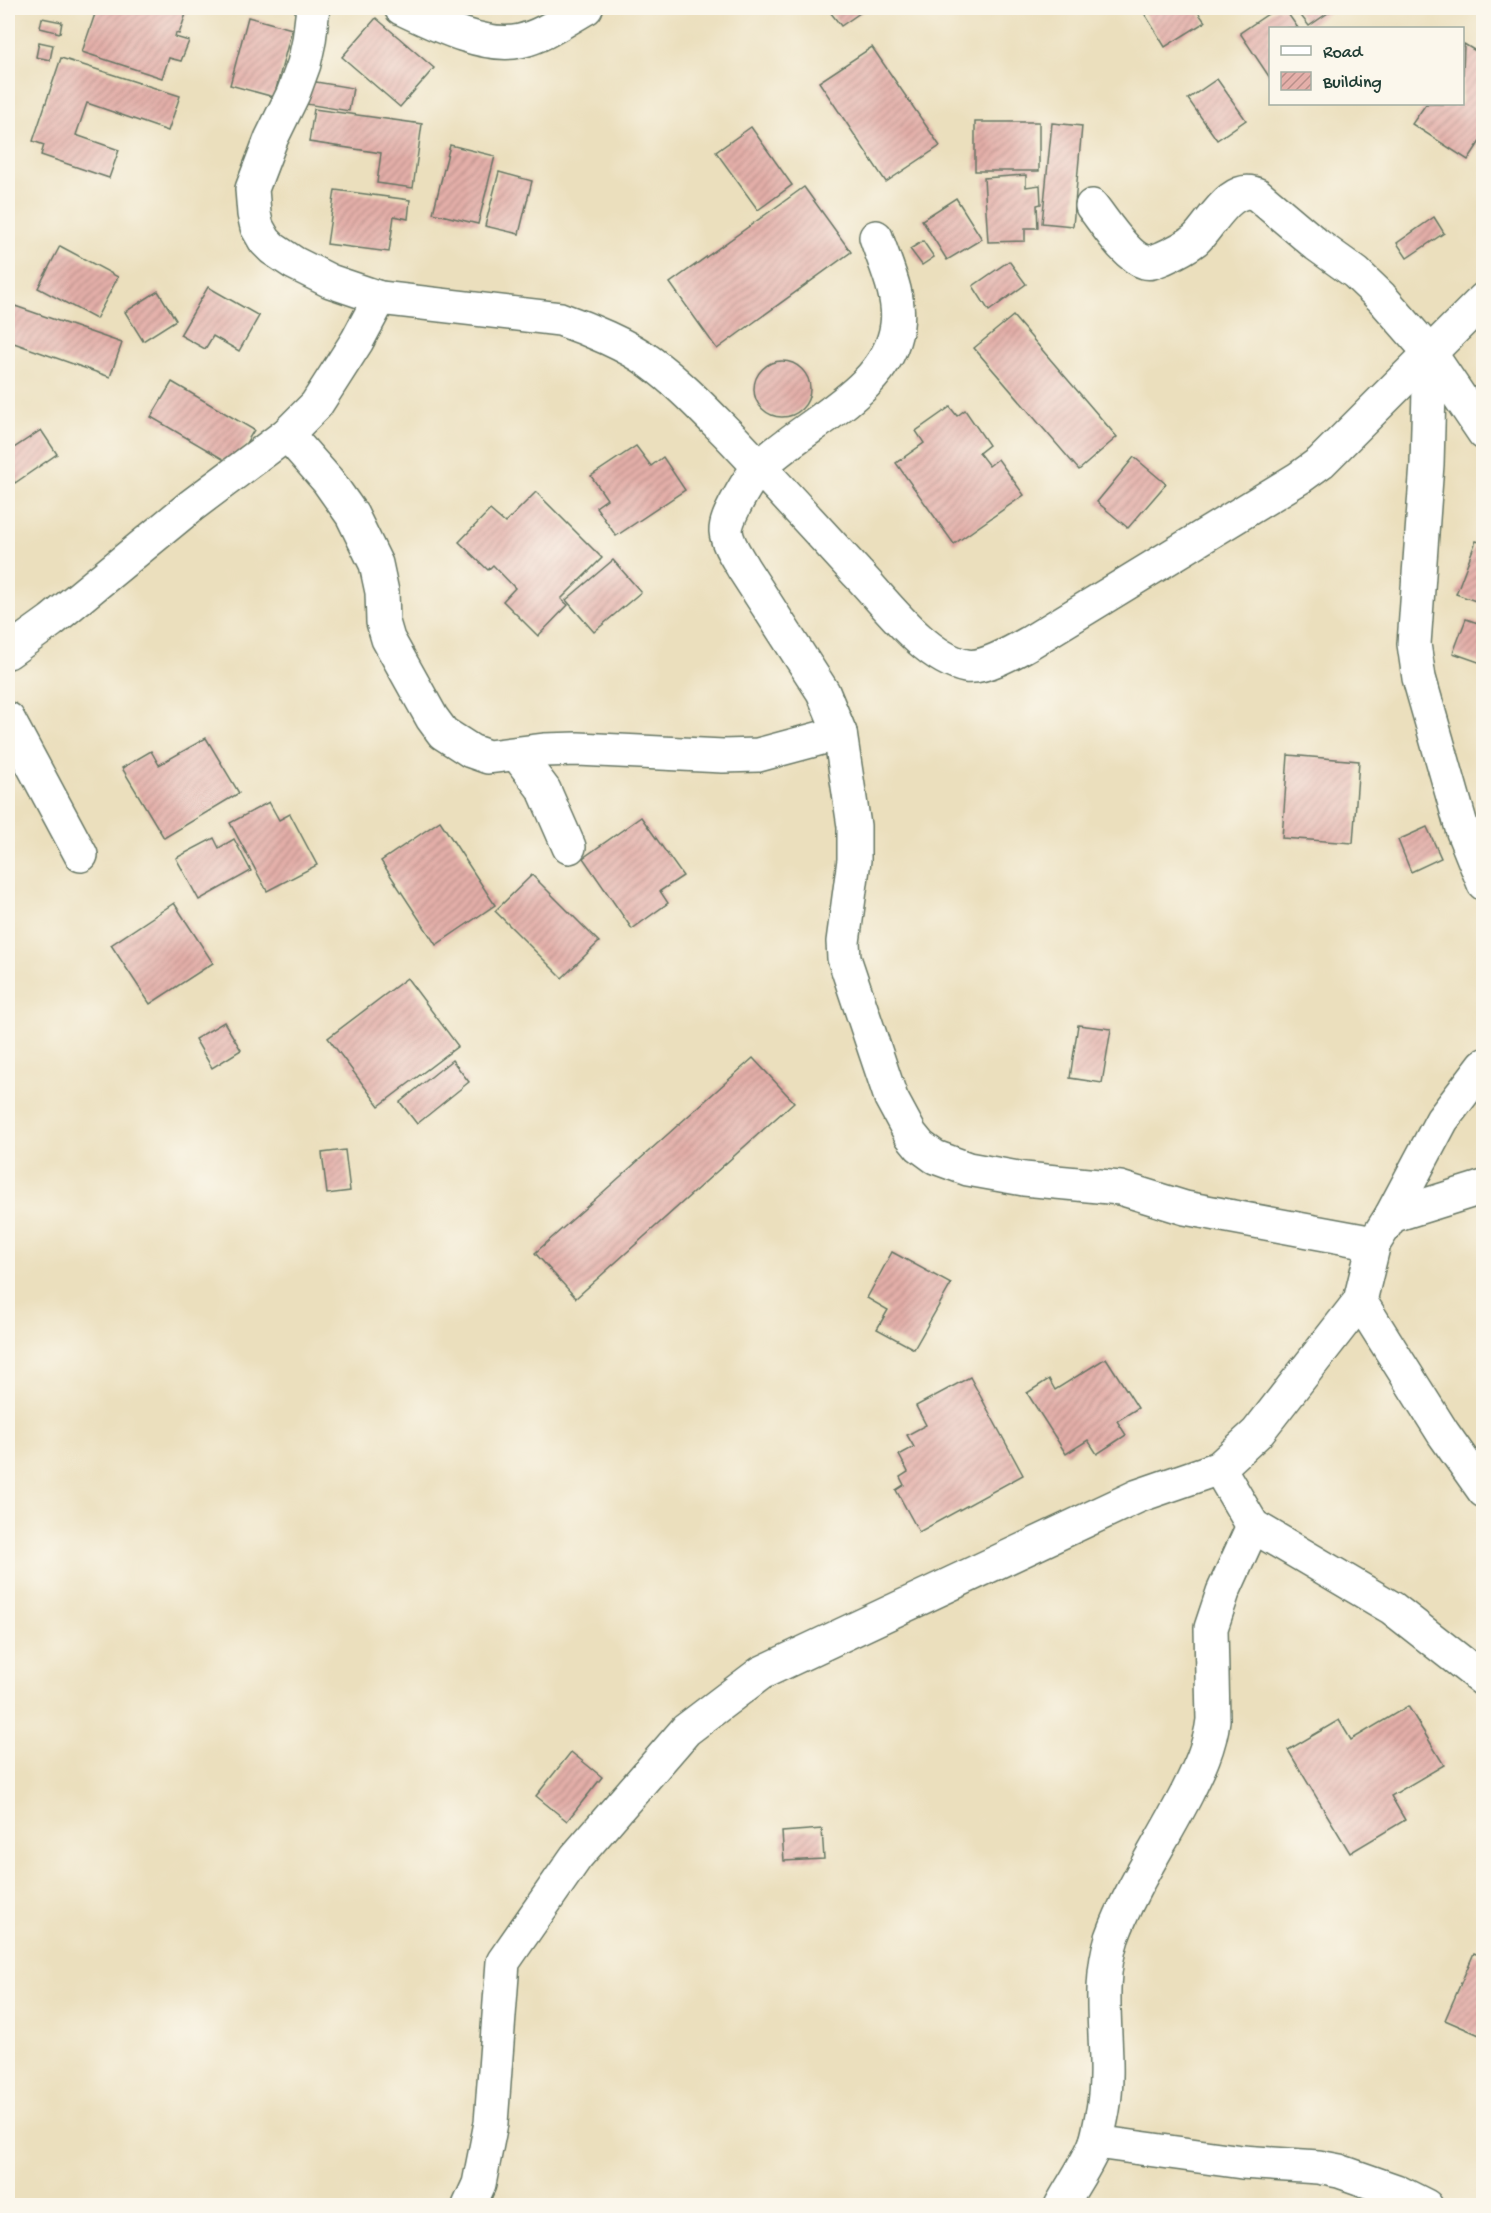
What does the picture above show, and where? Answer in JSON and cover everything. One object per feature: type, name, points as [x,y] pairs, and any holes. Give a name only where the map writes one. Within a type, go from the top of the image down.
[{"type":"street","points":[[313,8],[304,64],[252,189],[254,214],[262,236],[273,249],[330,281],[380,298],[560,319],[583,326],[648,360],[680,385],[760,467],[915,636],[948,659],[972,667],[999,658],[1029,643],[1299,478],[1321,462],[1484,299]]},
{"type":"street","points":[[401,8],[449,30],[495,41],[510,42],[521,41],[538,34],[586,8]]},
{"type":"street","points":[[1092,206],[1132,255],[1143,262],[1150,263],[1195,240],[1217,212],[1232,198],[1253,193],[1366,282],[1430,353],[1484,433]]},
{"type":"street","points":[[876,237],[897,308],[897,326],[892,344],[881,365],[863,386],[760,467],[741,493],[726,530],[727,537],[743,568],[823,692],[840,733],[854,826],[854,860],[843,942],[844,958],[891,1098],[906,1127],[920,1146],[935,1157],[968,1169],[1023,1179],[1120,1188],[1185,1208],[1374,1243]]},
{"type":"street","points":[[8,652],[24,642],[191,506],[287,434],[316,405],[357,341],[380,298]]},
{"type":"street","points":[[1430,353],[1427,464],[1414,644],[1419,678],[1463,832],[1484,884]]},
{"type":"street","points":[[287,434],[328,481],[352,515],[376,564],[382,591],[383,622],[388,639],[438,727],[460,745],[480,755],[503,756],[544,750],[578,749],[723,756],[758,755],[840,733]]},
{"type":"street","points":[[8,719],[81,855]]},
{"type":"street","points":[[517,754],[544,790],[569,847]]},
{"type":"street","points":[[469,2205],[479,2184],[491,2123],[503,1962],[576,1857],[686,1730],[761,1673],[1138,1496],[1219,1468],[1257,1433],[1360,1301],[1374,1243],[1391,1216],[1442,1120],[1484,1065]]},
{"type":"street","points":[[1391,1216],[1484,1187]]},
{"type":"street","points":[[1360,1301],[1443,1433],[1484,1491]]},
{"type":"street","points":[[1219,1468],[1253,1526],[1392,1608],[1484,1680]]},
{"type":"street","points":[[1061,2205],[1096,2142],[1103,2108],[1106,2078],[1105,1975],[1108,1955],[1127,1905],[1203,1760],[1213,1720],[1210,1628],[1223,1592],[1253,1526]]},
{"type":"street","points":[[1096,2142],[1242,2162],[1339,2171],[1396,2191],[1426,2205]]},
{"type":"building","points":[[97,8],[120,8],[135,12],[137,8],[188,8],[179,34],[176,33],[175,37],[189,41],[181,61],[169,58],[162,78],[82,52]]},
{"type":"building","points":[[827,8],[867,8],[841,26]]},
{"type":"building","points":[[1141,8],[1195,8],[1205,22],[1165,47]]},
{"type":"building","points":[[1277,8],[1284,8],[1297,27],[1269,27],[1269,76],[1240,33]]},
{"type":"building","points":[[1295,8],[1335,8],[1309,26]]},
{"type":"building","points":[[248,17],[292,29],[274,97],[230,85]]},
{"type":"building","points":[[42,18],[62,22],[60,33],[40,28]]},
{"type":"building","points":[[376,18],[434,68],[400,107],[342,57]]},
{"type":"building","points":[[39,42],[53,45],[50,60],[36,57]]},
{"type":"building","points":[[1464,44],[1484,56],[1484,135],[1468,160],[1412,124],[1425,105],[1464,105]]},
{"type":"building","points":[[872,47],[940,146],[886,182],[819,82]]},
{"type":"building","points":[[61,58],[180,96],[168,131],[87,103],[76,135],[119,150],[109,178],[41,155],[44,145],[33,141]]},
{"type":"building","points":[[1217,79],[1246,120],[1217,140],[1188,99]]},
{"type":"building","points":[[310,81],[353,88],[349,111],[306,104]]},
{"type":"building","points":[[314,109],[422,124],[413,188],[377,183],[381,153],[309,142]]},
{"type":"building","points":[[975,122],[1039,122],[1039,171],[975,171]]},
{"type":"building","points":[[1052,123],[1082,126],[1073,226],[1042,223]]},
{"type":"building","points":[[751,127],[792,185],[758,210],[716,152]]},
{"type":"building","points":[[450,145],[495,156],[478,224],[433,213]]},
{"type":"building","points":[[499,172],[532,181],[519,234],[485,226]]},
{"type":"building","points":[[1026,175],[1026,187],[1040,185],[1041,204],[1037,205],[1038,228],[1025,228],[1025,241],[988,242],[984,178]]},
{"type":"building","points":[[804,187],[851,252],[717,349],[670,283]]},
{"type":"building","points":[[335,190],[410,200],[408,219],[394,216],[389,252],[327,244]]},
{"type":"building","points":[[956,198],[982,239],[947,260],[922,220]]},
{"type":"building","points":[[1434,217],[1444,233],[1407,258],[1397,243]]},
{"type":"building","points":[[923,241],[934,257],[922,265],[910,249]]},
{"type":"building","points":[[60,246],[118,277],[96,319],[38,288]]},
{"type":"building","points":[[1009,261],[1026,284],[989,311],[973,286]]},
{"type":"building","points":[[208,287],[259,316],[239,351],[213,336],[205,349],[180,335]]},
{"type":"building","points":[[158,291],[176,320],[143,341],[125,312]]},
{"type":"building","points":[[15,306],[122,343],[110,377],[8,341],[8,327]]},
{"type":"building","points":[[1013,316],[1117,437],[1079,470],[974,348]]},
{"type":"building","points":[[776,361],[788,361],[798,365],[806,373],[810,389],[806,405],[798,413],[788,417],[776,417],[766,413],[758,405],[754,395],[754,383],[758,373],[766,365]]},
{"type":"building","points":[[172,382],[254,430],[233,465],[151,417]]},
{"type":"building","points":[[950,407],[957,416],[965,410],[989,445],[979,453],[989,466],[998,459],[1024,495],[954,544],[896,463],[924,443],[916,431]]},
{"type":"building","points":[[41,430],[57,454],[15,483],[8,471],[8,452]]},
{"type":"building","points":[[636,446],[651,466],[663,457],[685,490],[616,536],[596,507],[607,499],[591,476]]},
{"type":"building","points":[[1134,457],[1166,484],[1128,528],[1097,502]]},
{"type":"building","points":[[536,492],[602,558],[561,599],[568,605],[538,636],[503,601],[515,588],[493,565],[488,570],[459,542],[490,510],[505,523]]},
{"type":"building","points":[[1476,541],[1484,543],[1484,604],[1456,594]]},
{"type":"building","points":[[613,560],[641,592],[594,632],[566,600]]},
{"type":"building","points":[[1466,619],[1484,625],[1484,664],[1453,653]]},
{"type":"building","points":[[206,738],[239,793],[164,838],[122,768],[151,751],[159,765]]},
{"type":"building","points":[[1288,755],[1359,761],[1353,843],[1282,838]]},
{"type":"building","points":[[269,802],[279,820],[290,814],[317,865],[267,891],[230,823]]},
{"type":"building","points":[[641,817],[683,876],[660,891],[668,903],[632,929],[583,858]]},
{"type":"building","points":[[440,821],[495,905],[436,945],[381,861]]},
{"type":"building","points":[[1427,827],[1441,858],[1411,872],[1398,840]]},
{"type":"building","points":[[214,838],[219,848],[234,839],[251,871],[199,900],[176,858]]},
{"type":"building","points":[[532,875],[599,942],[562,978],[495,911]]},
{"type":"building","points":[[174,903],[213,963],[150,1004],[111,945]]},
{"type":"building","points":[[407,978],[458,1046],[379,1106],[328,1038]]},
{"type":"building","points":[[224,1022],[241,1050],[212,1068],[195,1039]]},
{"type":"building","points":[[1078,1025],[1111,1029],[1102,1083],[1070,1078]]},
{"type":"building","points":[[753,1058],[794,1102],[576,1298],[535,1253]]},
{"type":"building","points":[[452,1060],[469,1082],[417,1124],[400,1102]]},
{"type":"building","points":[[345,1150],[350,1191],[327,1194],[322,1153]]},
{"type":"building","points":[[892,1252],[951,1284],[914,1349],[877,1329],[888,1310],[867,1298]]},
{"type":"building","points":[[1106,1358],[1138,1408],[1117,1421],[1126,1435],[1097,1454],[1088,1440],[1066,1454],[1027,1393],[1049,1379],[1055,1390]]},
{"type":"building","points":[[970,1377],[1023,1475],[919,1532],[896,1490],[904,1485],[900,1477],[908,1472],[899,1455],[914,1447],[907,1435],[926,1425],[916,1406]]},
{"type":"building","points":[[1408,1706],[1444,1765],[1391,1796],[1405,1820],[1350,1853],[1288,1750],[1339,1720],[1351,1740]]},
{"type":"building","points":[[571,1752],[602,1777],[567,1821],[536,1796]]},
{"type":"building","points":[[822,1829],[824,1859],[784,1861],[782,1832]]},
{"type":"building","points":[[1474,1953],[1484,1957],[1484,2037],[1445,2020]]}]
